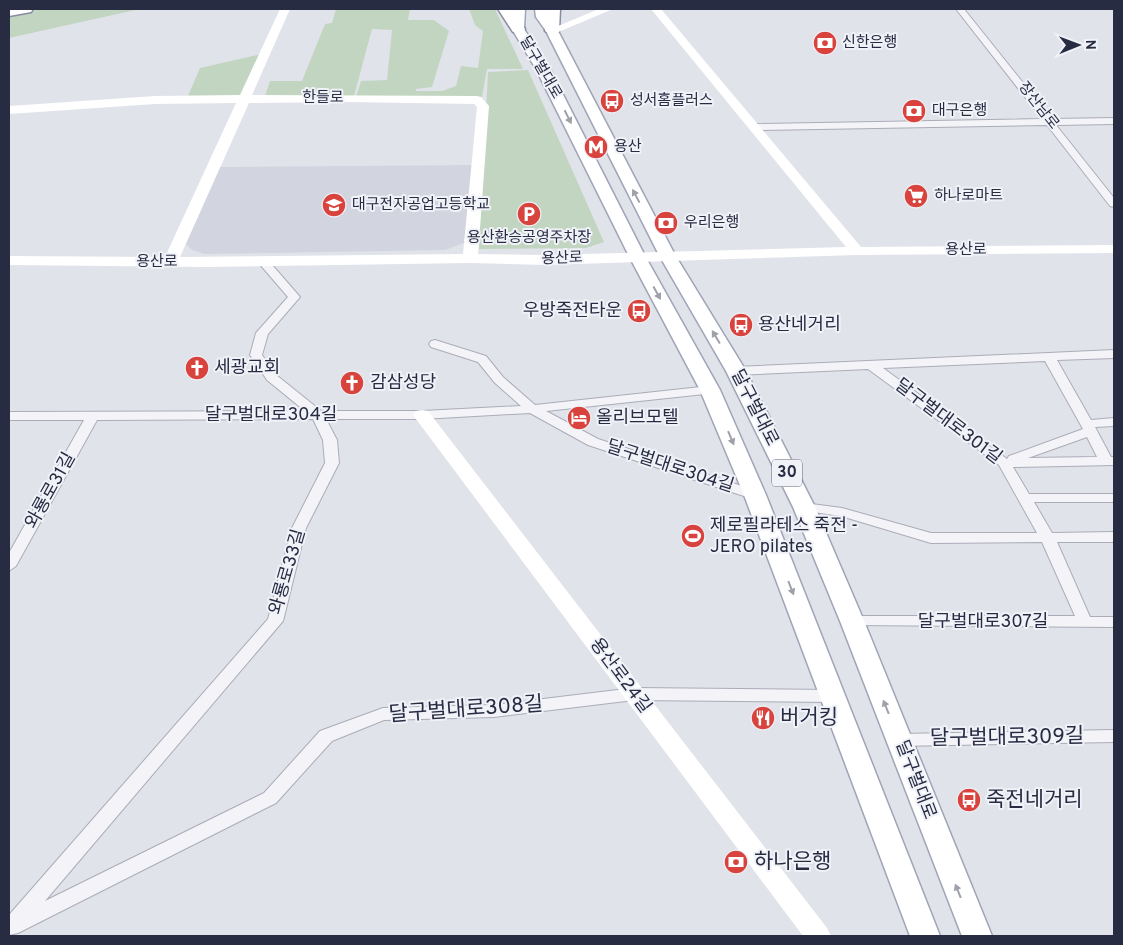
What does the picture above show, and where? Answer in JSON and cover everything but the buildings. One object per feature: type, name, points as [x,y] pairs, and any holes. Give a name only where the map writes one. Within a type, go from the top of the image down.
[{"type":"highway","points":[[9,11],[20,9]]},
{"type":"highway","points":[[9,11],[26,9]]},
{"type":"highway","points":[[505,9],[519,19]]},
{"type":"highway","points":[[552,31],[553,9]]},
{"type":"main road","name":"달구벌대로","points":[[541,9],[542,17],[552,31],[667,255],[736,371],[804,507],[900,740],[977,936]]},
{"type":"main road","name":"달구벌대로","points":[[519,19],[637,256],[710,390],[755,495],[925,936]]},
{"type":"street","points":[[170,262],[285,9]]},
{"type":"street","points":[[576,9],[574,11],[575,14],[590,15]]},
{"type":"street","points":[[552,31],[608,9]]},
{"type":"street","points":[[656,9],[858,251]]},
{"type":"street","name":"장산남로","points":[[960,9],[1114,204]]},
{"type":"street","name":"한들로","points":[[9,110],[155,100],[245,98],[477,100],[483,106],[470,258]]},
{"type":"street","points":[[756,127],[1114,121]]},
{"type":"street","name":"용산로","points":[[9,261],[170,262],[470,258],[545,260],[858,251],[1114,249]]},
{"type":"street","name":"와룡로33길","points":[[10,931],[275,621],[299,528],[332,463],[330,440],[317,415],[270,377],[256,355],[262,333],[294,297],[263,261]]},
{"type":"street","name":"달구벌대로304길","points":[[435,344],[482,359],[499,380],[533,409],[593,442],[755,495]]},
{"type":"street","name":"달구벌대로301길","points":[[736,371],[1114,354]]},
{"type":"street","points":[[1049,356],[1110,461]]},
{"type":"street","name":"달구벌대로301길","points":[[872,365],[1004,463],[1047,537],[1085,622]]},
{"type":"street","name":"달구벌대로","points":[[533,409],[710,390]]},
{"type":"street","name":"달구벌대로304길","points":[[9,416],[422,415],[533,409]]},
{"type":"street","name":"용산로24길","points":[[422,415],[818,936]]},
{"type":"street","name":"와룡로31길","points":[[9,566],[93,416]]},
{"type":"street","points":[[1004,463],[1089,427],[1114,422]]},
{"type":"street","points":[[1004,463],[1110,461]]},
{"type":"street","points":[[1026,498],[1114,498]]},
{"type":"street","points":[[804,507],[842,512],[931,538],[1114,537]]},
{"type":"street","name":"달구벌대로307길","points":[[852,621],[1114,622]]},
{"type":"street","name":"달구벌대로308길","points":[[10,931],[270,798],[326,736],[383,714],[494,711],[634,694],[833,696]]},
{"type":"street","name":"달구벌대로309길","points":[[900,740],[1114,736]]},
{"type":"shaded area","name":"대구전자공업고등학교","points":[[473,165],[464,243],[445,250],[204,254],[192,250],[184,242],[217,167]]},
{"type":"green space","points":[[44,9],[140,9],[9,38],[9,15]]},
{"type":"green space","points":[[336,9],[410,9],[408,20],[434,20],[449,31],[432,87],[416,89],[416,91],[442,91],[456,86],[461,66],[478,68],[483,31],[475,25],[469,9],[495,9],[523,69],[487,69],[482,97],[356,97],[361,81],[387,80],[392,30],[372,29],[354,96],[265,96],[270,81],[302,81],[325,24],[332,23]]},
{"type":"green space","points":[[262,54],[242,96],[187,98],[200,68]]},
{"type":"green space","points":[[528,70],[604,242],[586,248],[479,249],[488,72]]},
{"type":"place","name":"신한은행","points":[[825,43]]},
{"type":"place","name":"성서홈플러스","points":[[612,101]]},
{"type":"place","name":"대구은행","points":[[914,111]]},
{"type":"place","name":"용산","points":[[596,147]]},
{"type":"place","name":"하나로마트","points":[[916,196]]},
{"type":"place","name":"대구전자공업고등학교","points":[[334,205]]},
{"type":"place","name":"용산환승공영주차장","points":[[529,214]]},
{"type":"place","name":"우리은행","points":[[666,223]]},
{"type":"place","name":"우방죽전타운","points":[[639,311]]},
{"type":"place","name":"용산네거리","points":[[741,325]]},
{"type":"place","name":"세광교회","points":[[197,368]]},
{"type":"place","name":"감삼성당","points":[[352,383]]},
{"type":"place","name":"올리브모텔","points":[[579,418]]},
{"type":"place","name":"제로필라테스 죽전 - JERO pilates","points":[[693,536]]},
{"type":"place","name":"버거킹","points":[[763,718]]},
{"type":"place","name":"죽전네거리","points":[[969,800]]},
{"type":"place","name":"하나은행","points":[[736,862]]}]
